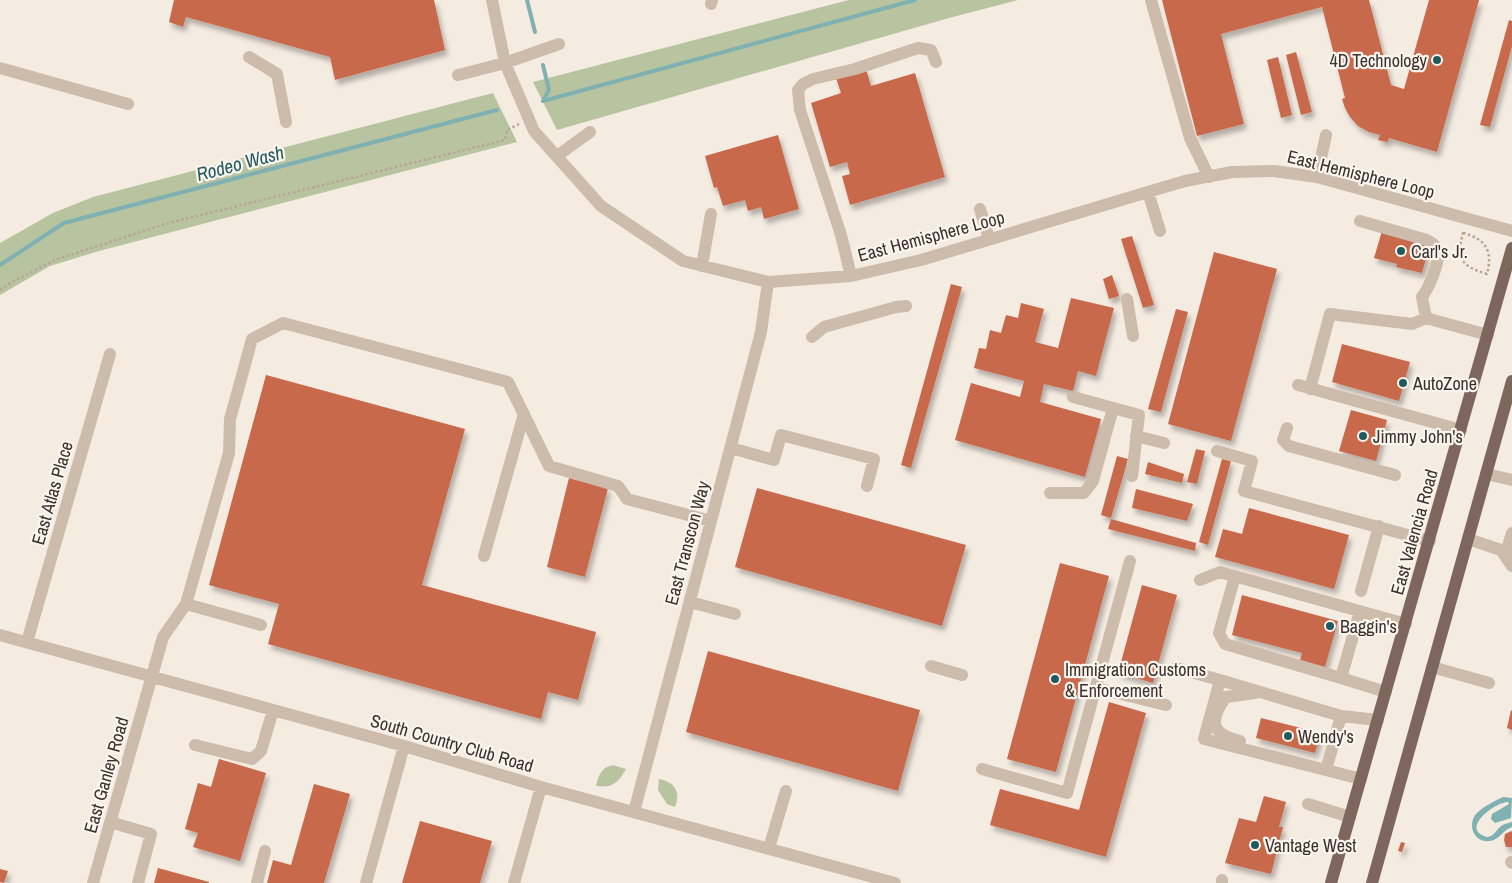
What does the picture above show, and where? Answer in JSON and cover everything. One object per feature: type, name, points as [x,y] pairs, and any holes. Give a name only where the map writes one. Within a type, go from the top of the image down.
[{"type":"main road","name":"East Valencia Road","points":[[1331,883],[1512,248]]},
{"type":"main road","points":[[1372,883],[1511,388]]},
{"type":"street","name":"East Hemisphere Loop","points":[[492,0],[505,63],[534,131],[601,206],[683,261],[768,282],[851,276],[921,260],[1148,192],[1232,172],[1274,171],[1317,177],[1512,232]]},
{"type":"street","points":[[1151,0],[1190,138],[1209,177]]},
{"type":"street","points":[[458,75],[505,63],[559,44]]},
{"type":"street","points":[[851,276],[841,235],[800,110],[798,90],[803,84],[813,79],[855,69],[918,48],[930,50],[936,62]]},
{"type":"street","points":[[249,57],[277,74],[286,122]]},
{"type":"street","points":[[0,68],[128,104]]},
{"type":"street","points":[[557,156],[590,132]]},
{"type":"street","points":[[1317,177],[1326,135]]},
{"type":"street","points":[[1148,192],[1160,231]]},
{"type":"street","points":[[980,209],[989,239]]},
{"type":"street","points":[[702,266],[711,214]]},
{"type":"street","points":[[1360,221],[1426,240],[1436,246],[1439,251],[1437,260],[1429,288],[1422,297],[1426,318]]},
{"type":"street","name":"East Transcon Way","points":[[634,812],[761,332],[768,282]]},
{"type":"street","points":[[1127,299],[1133,336]]},
{"type":"street","points":[[812,337],[824,327],[896,307],[906,306]]},
{"type":"street","points":[[1461,430],[1304,387],[1330,314],[1412,324],[1426,318],[1488,335]]},
{"type":"street","name":"East Ganley Road","points":[[96,882],[110,822],[163,637],[186,604],[230,453],[230,419],[252,339],[283,322],[508,382],[549,466],[618,486],[627,499],[711,521]]},
{"type":"street","name":"East Atlas Place","points":[[28,642],[110,354]]},
{"type":"street","points":[[1073,397],[1139,415],[1132,476]]},
{"type":"street","points":[[1050,493],[1084,493],[1093,481],[1113,408]]},
{"type":"street","points":[[484,556],[524,414]]},
{"type":"street","points":[[1287,428],[1283,440],[1289,446],[1395,475]]},
{"type":"street","points":[[731,448],[774,460],[781,435],[874,459],[868,486]]},
{"type":"street","points":[[1136,436],[1164,443]]},
{"type":"street","points":[[1218,451],[1252,461],[1244,491],[1430,540]]},
{"type":"street","points":[[1486,474],[1512,480]]},
{"type":"street","points":[[1361,591],[1378,526]]},
{"type":"street","points":[[1509,561],[1512,533]]},
{"type":"street","points":[[1468,539],[1495,546],[1501,550],[1509,561]]},
{"type":"street","points":[[982,769],[1067,793],[1130,561]]},
{"type":"street","points":[[1200,580],[1220,572],[1406,624]]},
{"type":"street","points":[[1235,576],[1220,632],[1225,644],[1386,692]]},
{"type":"street","points":[[690,602],[735,614]]},
{"type":"street","points":[[186,604],[261,625]]},
{"type":"street","points":[[1341,678],[1360,611]]},
{"type":"street","name":"South Country Club Road","points":[[0,635],[404,746],[541,787],[895,883]]},
{"type":"street","points":[[931,666],[962,676]]},
{"type":"street","points":[[1432,667],[1489,683]]},
{"type":"street","points":[[1176,668],[1341,716],[1378,720]]},
{"type":"street","points":[[1220,680],[1204,739],[1361,779]]},
{"type":"street","points":[[1096,688],[1166,705]]},
{"type":"street","points":[[1260,692],[1226,697],[1216,710],[1215,723],[1218,731],[1231,739],[1317,760],[1326,770]]},
{"type":"street","points":[[195,745],[252,759],[261,750],[273,710]]},
{"type":"street","points":[[1326,770],[1341,716]]},
{"type":"street","points":[[366,883],[404,746]]},
{"type":"street","points":[[514,883],[541,787]]},
{"type":"street","points":[[769,848],[786,791]]},
{"type":"street","points":[[1308,804],[1350,817]]},
{"type":"street","points":[[110,822],[151,834],[138,883]]},
{"type":"street","points":[[257,883],[265,851]]},
{"type":"path","points":[[0,290],[55,260],[165,224],[505,140],[508,130],[530,119]]},
{"type":"path","points":[[1462,233],[1472,235],[1480,240],[1486,247],[1491,260],[1487,274],[1472,269],[1465,264],[1459,247],[1462,233]]},
{"type":"green space","points":[[849,0],[1018,0],[557,130],[533,82]]},
{"type":"green space","points":[[493,93],[517,142],[99,251],[50,266],[0,295],[0,243],[53,213],[93,197]]},
{"type":"green space","points":[[613,765],[626,769],[620,778],[611,785],[596,786],[601,772]]},
{"type":"green space","points":[[659,779],[673,785],[677,792],[675,807],[667,804],[658,790]]},
{"type":"water","points":[[1503,797],[1512,798],[1511,818],[1495,823],[1491,819],[1492,814],[1509,804],[1508,802],[1502,803],[1482,816],[1477,828],[1479,833],[1487,837],[1493,835],[1504,824],[1512,822],[1512,827],[1493,840],[1484,841],[1476,836],[1472,828],[1473,818],[1489,804]]},
{"type":"building","points":[[174,0],[434,0],[445,50],[335,80],[330,57],[186,17],[183,27],[169,22]]},
{"type":"building","name":"4D Technology","points":[[1162,0],[1369,0],[1391,85],[1404,89],[1429,0],[1479,0],[1437,152],[1389,138],[1388,142],[1378,140],[1380,135],[1358,126],[1350,117],[1342,99],[1345,98],[1322,7],[1221,34],[1244,124],[1197,136]]},
{"type":"building","points":[[1509,20],[1512,21],[1512,46],[1490,127],[1480,125]]},
{"type":"building","points":[[1296,52],[1312,112],[1301,115],[1286,55]]},
{"type":"building","points":[[1278,57],[1292,115],[1281,118],[1267,60]]},
{"type":"building","points":[[866,69],[871,86],[915,73],[945,177],[850,205],[842,176],[850,174],[847,162],[830,167],[811,103],[841,93],[836,78]]},
{"type":"building","points":[[778,135],[799,209],[764,219],[761,207],[748,211],[745,200],[723,206],[717,187],[714,188],[705,156]]},
{"type":"building","name":"Carl's Jr.","points":[[1382,231],[1425,245],[1424,254],[1427,255],[1422,273],[1396,267],[1397,264],[1374,258]]},
{"type":"building","points":[[1132,236],[1154,305],[1143,308],[1121,239]]},
{"type":"building","points":[[1214,252],[1277,269],[1231,441],[1168,424]]},
{"type":"building","points":[[1112,275],[1119,296],[1109,299],[1103,279]]},
{"type":"building","points":[[951,284],[962,287],[911,468],[901,465]]},
{"type":"building","points":[[1071,298],[1114,308],[1096,376],[1078,371],[1073,391],[1044,384],[1040,402],[1101,419],[1085,477],[955,440],[971,383],[1020,397],[1024,381],[974,368],[979,348],[986,349],[990,330],[1001,333],[1006,315],[1018,318],[1021,303],[1044,309],[1035,342],[1058,348]]},
{"type":"building","points":[[1176,309],[1188,312],[1161,412],[1148,409]]},
{"type":"building","points":[[1342,344],[1410,362],[1399,401],[1332,382]]},
{"type":"building","points":[[266,375],[465,429],[422,585],[596,632],[578,700],[548,692],[541,719],[268,644],[279,604],[209,585]]},
{"type":"building","name":"Jimmy John's","points":[[1351,410],[1387,420],[1376,461],[1339,451]]},
{"type":"building","points":[[1196,449],[1205,451],[1197,484],[1187,482]]},
{"type":"building","points":[[1117,456],[1128,459],[1111,518],[1101,515]]},
{"type":"building","points":[[1222,459],[1231,461],[1208,545],[1199,542]]},
{"type":"building","points":[[1148,462],[1184,474],[1182,483],[1145,474]]},
{"type":"building","points":[[569,478],[608,488],[585,577],[547,567]]},
{"type":"building","points":[[757,488],[966,545],[942,626],[735,567]]},
{"type":"building","points":[[1136,489],[1193,504],[1187,521],[1132,508]]},
{"type":"building","points":[[1249,508],[1349,535],[1334,589],[1215,557],[1223,529],[1242,534]]},
{"type":"building","points":[[1111,519],[1196,543],[1195,551],[1108,529]]},
{"type":"building","name":"Immigration Customs & Enforcement","points":[[1060,563],[1109,576],[1056,772],[1007,759]]},
{"type":"building","points":[[1142,585],[1177,595],[1153,683],[1118,673]]},
{"type":"building","points":[[1242,595],[1338,621],[1325,667],[1300,660],[1302,653],[1232,635]]},
{"type":"building","points":[[708,651],[920,710],[898,791],[686,732]]},
{"type":"building","points":[[1109,702],[1146,713],[1106,857],[990,825],[1000,789],[1079,810]]},
{"type":"building","points":[[1512,711],[1512,730],[1507,728]]},
{"type":"building","name":"Wendy's","points":[[1261,718],[1321,733],[1315,753],[1256,738]]},
{"type":"building","points":[[219,759],[266,773],[240,861],[193,847],[198,833],[185,829],[198,783],[211,787]]},
{"type":"building","points":[[314,784],[350,794],[324,883],[267,883],[273,860],[291,865]]},
{"type":"building","name":"Vantage West","points":[[1264,796],[1286,802],[1279,827],[1283,827],[1271,874],[1225,863],[1239,818],[1256,822]]},
{"type":"building","points":[[420,821],[492,841],[480,883],[402,883]]},
{"type":"building","points":[[1511,831],[1512,847],[1506,847],[1505,834]]},
{"type":"building","points":[[1401,842],[1405,843],[1402,852],[1398,851]]},
{"type":"building","points":[[158,868],[209,882],[209,883],[154,883]]},
{"type":"building","points":[[0,869],[8,871],[4,883],[0,882]]},
{"type":"waterway","name":"Rodeo Wash","points":[[527,0],[535,32]]},
{"type":"waterway","points":[[543,101],[915,0]]},
{"type":"waterway","name":"Rodeo Wash","points":[[543,65],[549,90],[543,101]]},
{"type":"waterway","name":"Rodeo Wash","points":[[0,265],[64,223],[497,110]]},
{"type":"place","name":"4D Technology","points":[[1437,60]]},
{"type":"place","name":"Carl's Jr.","points":[[1401,251]]},
{"type":"place","name":"AutoZone","points":[[1403,383]]},
{"type":"place","name":"Jimmy John's","points":[[1363,436]]},
{"type":"place","name":"Baggin's","points":[[1330,626]]},
{"type":"place","name":"Immigration Customs & Enforcement","points":[[1055,679]]},
{"type":"place","name":"Wendy's","points":[[1288,736]]},
{"type":"place","name":"Vantage West","points":[[1255,845]]}]
